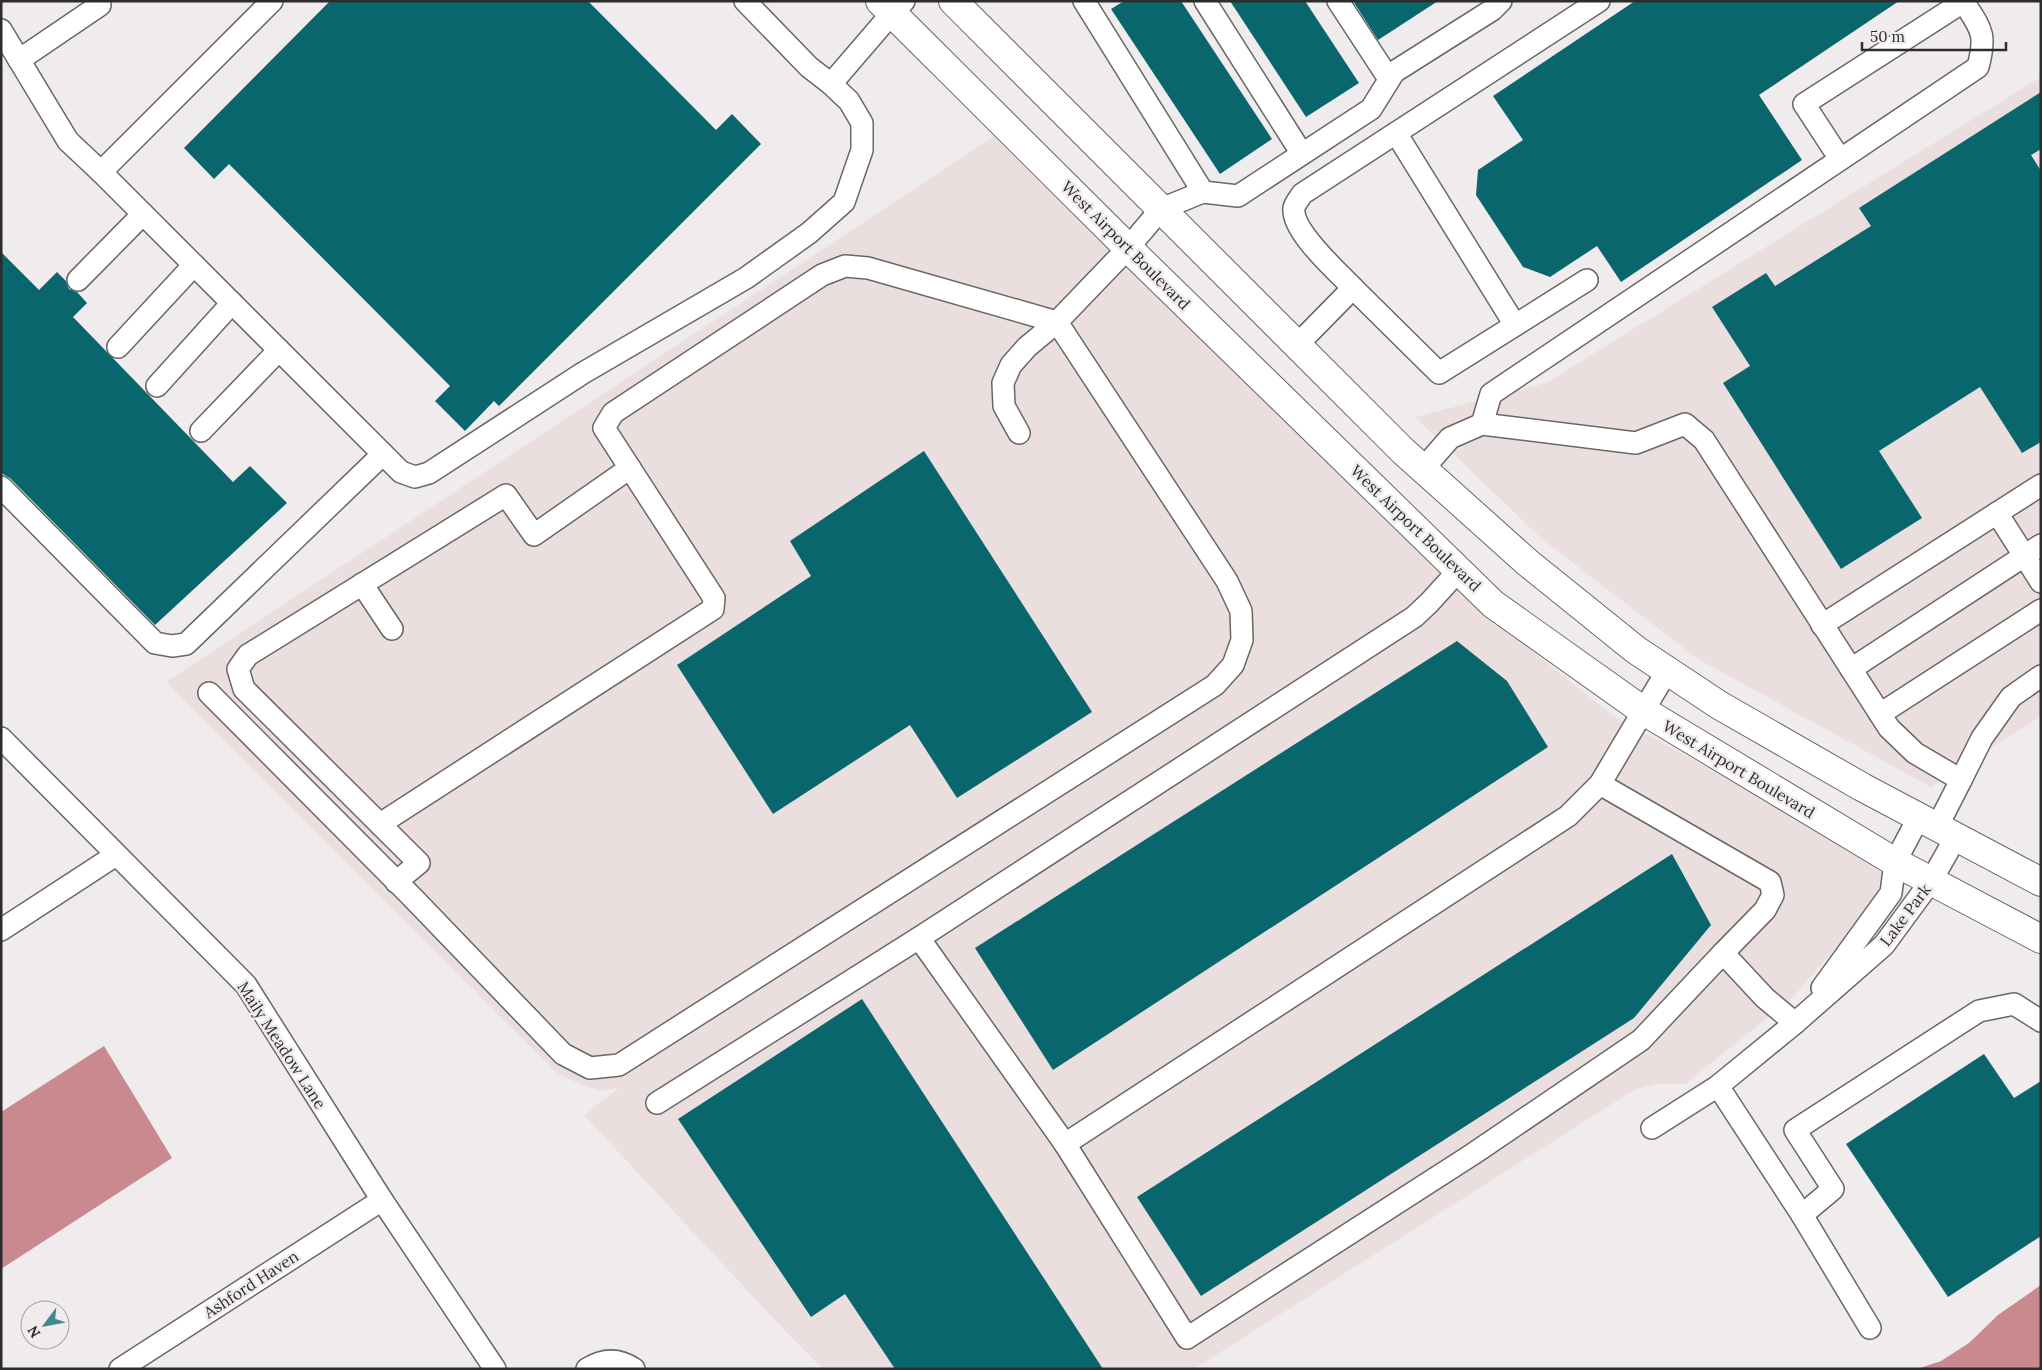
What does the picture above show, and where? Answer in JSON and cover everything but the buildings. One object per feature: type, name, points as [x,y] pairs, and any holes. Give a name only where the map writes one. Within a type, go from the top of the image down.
[{"type":"main road","points":[[953,1],[1423,469],[1528,563],[1636,650],[1719,705],[1862,787],[2041,882]]},
{"type":"main road","name":"West Airport Boulevard","points":[[892,5],[1128,248],[1493,604],[1642,710],[1895,862],[2041,938]]},
{"type":"street","points":[[101,172],[272,1]]},
{"type":"street","points":[[1,30],[68,141],[382,454],[401,472],[415,477],[429,473],[582,373],[746,278],[809,233],[844,202],[862,150],[862,123],[849,101],[810,67],[745,1]]},
{"type":"street","points":[[1084,1],[1203,192]]},
{"type":"street","points":[[1205,1],[1302,154]]},
{"type":"street","points":[[1338,1],[1389,79]]},
{"type":"street","points":[[1019,433],[1004,406],[1003,383],[1010,365],[1027,347],[1056,322],[1128,248],[1161,209],[1203,192],[1238,196],[1370,109],[1394,72],[1492,10],[1501,1]]},
{"type":"street","points":[[1587,280],[1440,373],[1353,288],[1311,243],[1296,222],[1294,207],[1302,194],[1599,1]]},
{"type":"street","points":[[1482,424],[1491,394],[1840,160],[1978,67],[1982,52],[1982,32],[1963,1],[1804,104],[1840,160]]},
{"type":"street","points":[[19,60],[100,5]]},
{"type":"street","points":[[831,84],[892,5]]},
{"type":"street","points":[[1396,133],[1515,325]]},
{"type":"street","points":[[78,280],[143,214]]},
{"type":"street","points":[[118,347],[194,265]]},
{"type":"street","points":[[208,693],[396,882],[563,1054],[590,1068],[618,1066],[1214,684],[1233,665],[1242,640],[1241,611],[1226,581],[1056,322],[868,268],[845,266],[822,275],[613,413],[604,428],[714,598],[713,609],[380,824]]},
{"type":"street","points":[[1297,345],[1353,288]]},
{"type":"street","points":[[157,386],[232,303]]},
{"type":"street","points":[[201,431],[279,350]]},
{"type":"street","points":[[1423,469],[1450,438],[1482,424],[1636,443],[1686,424],[1704,440],[1889,728],[1916,752],[1962,780]]},
{"type":"street","points":[[1,487],[155,643],[172,646],[186,644],[382,454]]},
{"type":"street","points":[[396,882],[419,863],[244,688],[238,669],[248,655],[506,495],[534,534],[630,468]]},
{"type":"street","points":[[1822,625],[2041,485]]},
{"type":"street","points":[[1997,513],[2032,550],[2041,582]]},
{"type":"street","points":[[1851,668],[2032,550]]},
{"type":"street","points":[[657,1103],[919,938],[1414,617],[1459,570]]},
{"type":"street","points":[[362,584],[392,629]]},
{"type":"street","points":[[1880,714],[2041,610]]},
{"type":"street","points":[[1065,1144],[1568,816],[1600,784],[1642,710],[1667,671]]},
{"type":"street","points":[[1938,827],[1982,738],[2011,697],[2041,676]]},
{"type":"street","name":"Maily Meadow Lane","points":[[1,738],[246,985],[382,1200],[495,1369]]},
{"type":"street","points":[[919,938],[1065,1144],[1187,1338],[1473,1154],[1641,1040],[1765,910],[1773,895],[1770,882],[1600,784]]},
{"type":"street","name":"Lake Park","points":[[1795,1023],[1891,893],[1895,862],[1938,827]]},
{"type":"street","name":"Lake Park","points":[[1652,1128],[1718,1086],[1884,946],[1931,881],[1938,827]]},
{"type":"street","points":[[1,930],[116,855]]},
{"type":"street","points":[[1723,953],[1765,998],[1795,1023]]},
{"type":"street","points":[[1802,1215],[1833,1189],[1796,1130],[1979,1012],[2014,1004],[2041,1021]]},
{"type":"street","points":[[1718,1086],[1802,1215],[1870,1328]]},
{"type":"street","name":"Ashford Haven","points":[[120,1369],[382,1200]]},
{"type":"street","points":[[587,1369],[604,1360],[627,1364],[634,1369]]},
{"type":"shaded area","points":[[2041,77],[2041,716],[1931,787],[1698,659],[1543,540],[1415,417],[1546,383]]},
{"type":"shaded area","points":[[996,135],[1434,566],[1501,626],[1612,715],[1875,860],[1881,874],[1878,891],[1847,935],[1792,998],[1685,1084],[1655,1084],[1634,1090],[1194,1369],[823,1369],[771,1316],[584,1115],[619,1088],[600,1091],[558,1074],[166,682]]},
{"type":"shaded area","points":[[104,1046],[172,1158],[1,1269],[1,1112]]},
{"type":"shaded area","points":[[2041,1285],[2041,1369],[1917,1369],[1941,1361],[1969,1343],[1998,1315]]}]
